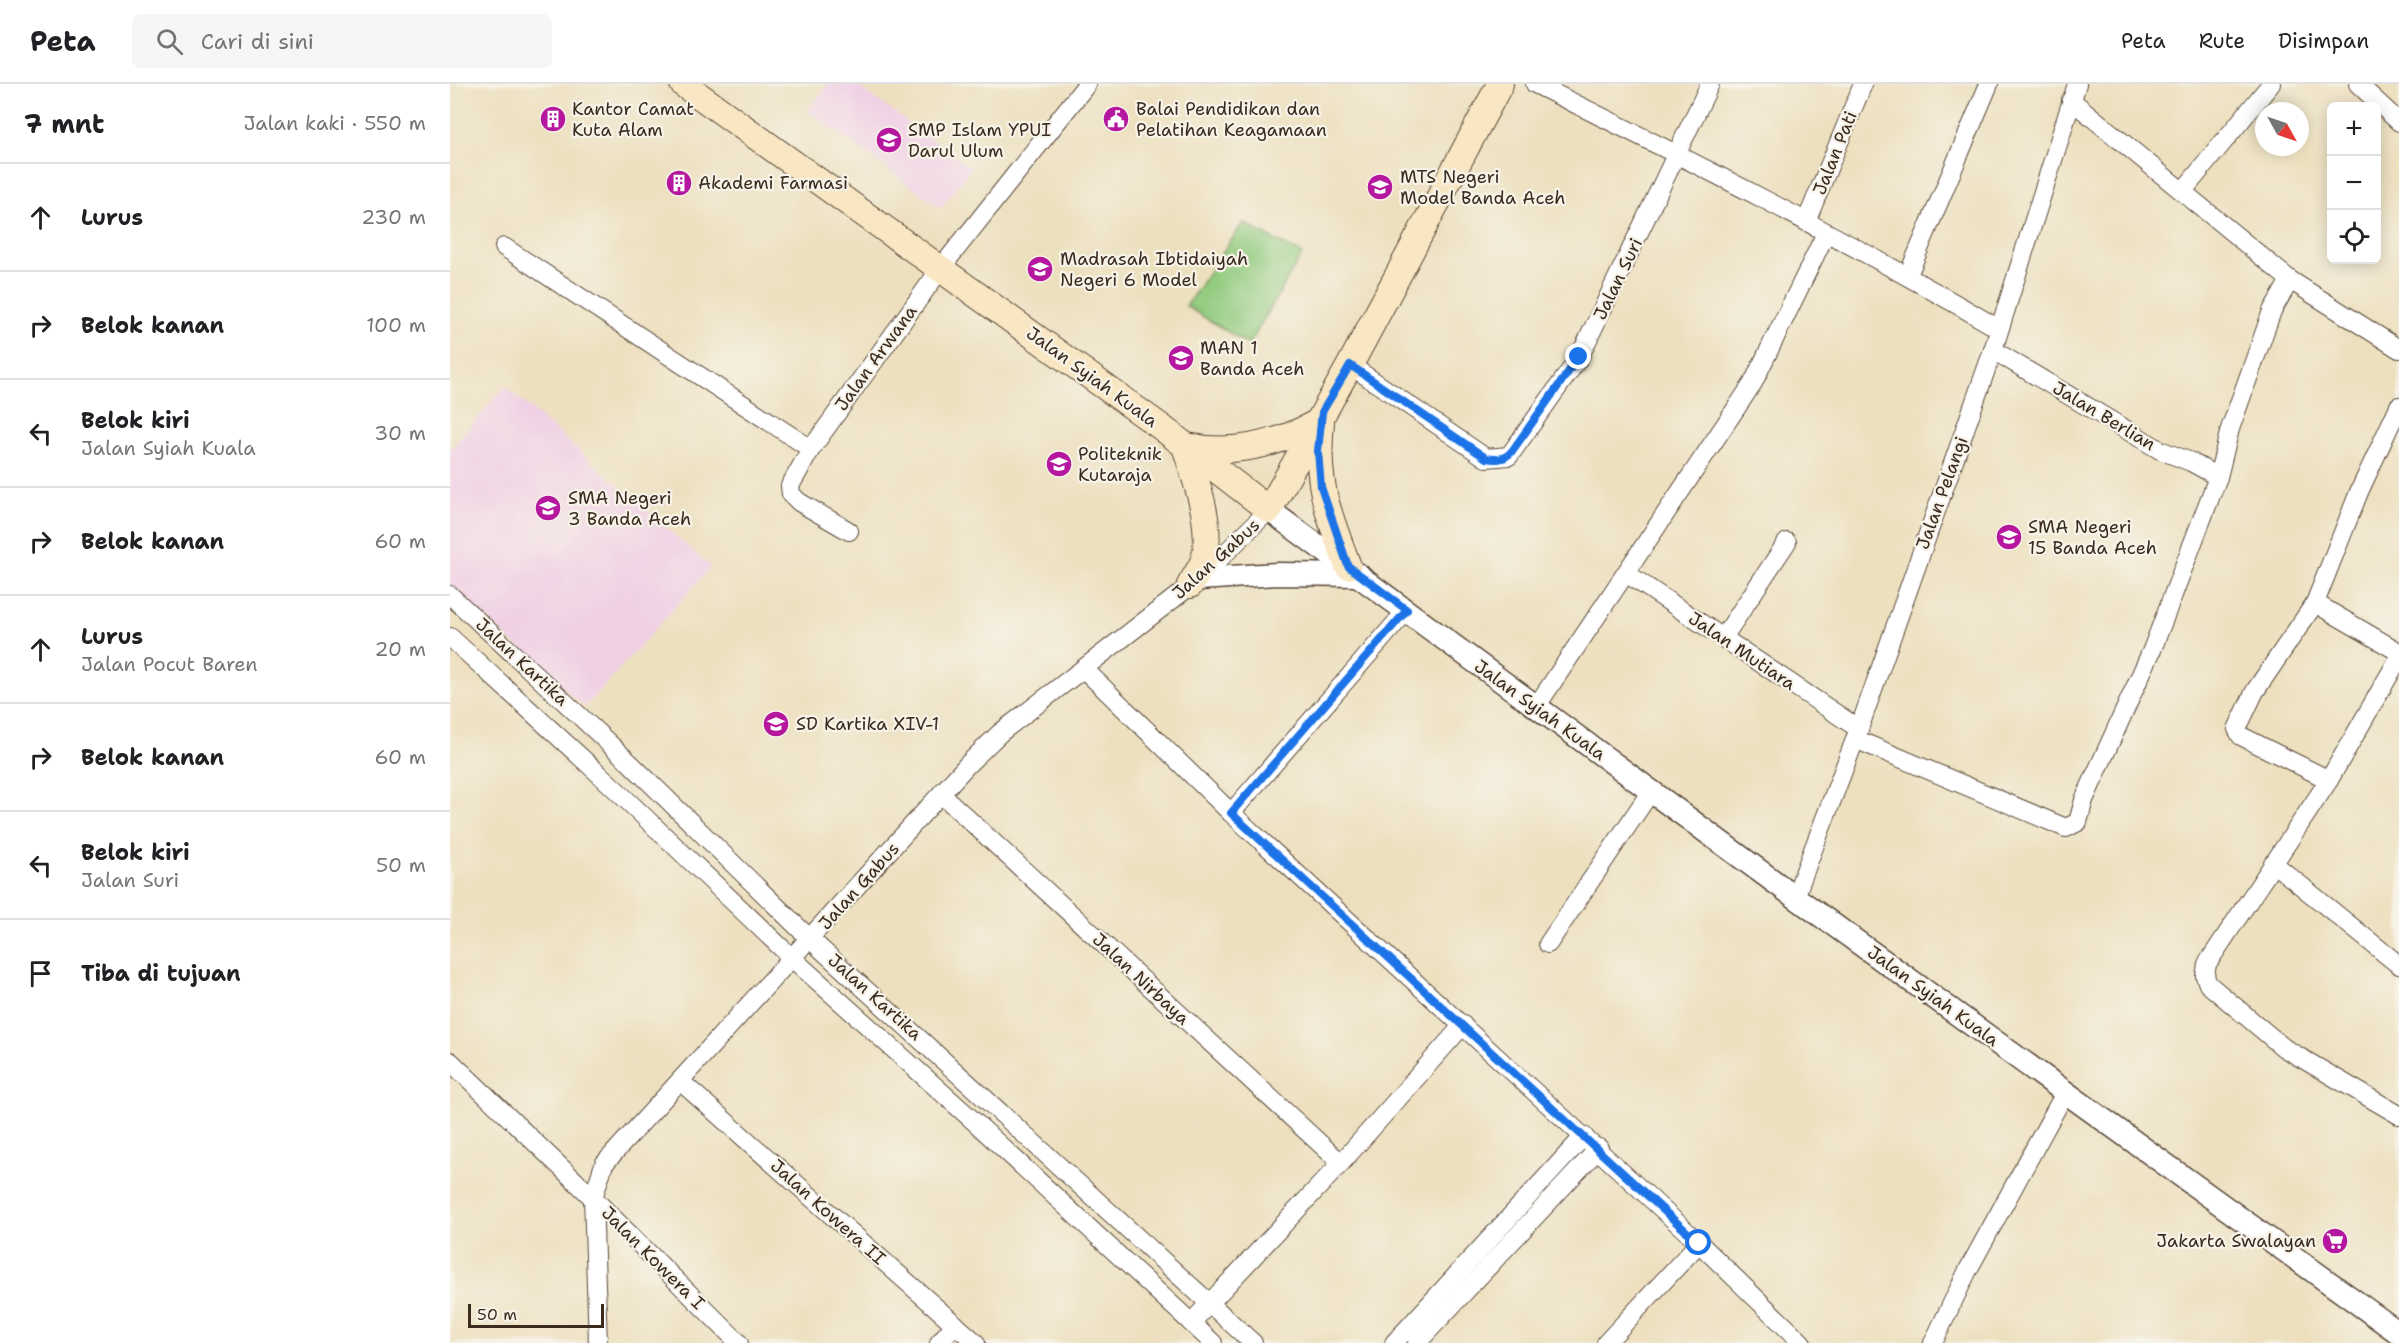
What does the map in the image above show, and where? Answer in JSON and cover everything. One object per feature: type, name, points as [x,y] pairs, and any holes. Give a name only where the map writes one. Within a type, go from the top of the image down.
[{"type":"main road","name":"Jalan Syiah Kuala","points":[[683,84],[941,268],[1269,510]]},
{"type":"main road","points":[[1269,510],[1350,365],[1500,84]]},
{"type":"main road","points":[[1195,582],[1205,557],[1206,535],[1202,506],[1185,446],[1204,449],[1250,448],[1289,438],[1319,418]]},
{"type":"main road","points":[[1319,418],[1318,451],[1321,487],[1353,570]]},
{"type":"street","name":"Jalan Arwana","points":[[849,531],[799,502],[791,494],[790,486],[811,449],[941,268],[1087,84]]},
{"type":"street","points":[[1535,84],[1677,153],[1908,275],[1999,329]]},
{"type":"street","name":"Jalan Suri","points":[[1350,365],[1486,458],[1503,458],[1512,451],[1579,357],[1710,84]]},
{"type":"street","name":"Jalan Pati","points":[[1806,222],[1863,84]]},
{"type":"street","points":[[1908,275],[1989,84]]},
{"type":"street","points":[[2183,191],[2271,84]]},
{"type":"street","points":[[2358,84],[2399,123]]},
{"type":"street","points":[[2074,92],[2236,238],[2290,280],[2399,349]]},
{"type":"street","name":"Jalan Pelangi","points":[[1795,897],[1857,734],[1993,350],[2074,92]]},
{"type":"street","points":[[1536,707],[1753,383],[1826,233]]},
{"type":"street","points":[[504,247],[811,449]]},
{"type":"street","points":[[2218,477],[2230,429],[2272,311],[2290,280]]},
{"type":"street","name":"Jalan Berlian","points":[[1993,350],[2140,439],[2218,477]]},
{"type":"street","points":[[2329,780],[2241,736],[2237,729],[2255,691],[2315,603],[2359,492],[2399,406]]},
{"type":"street","name":"Jalan Mutiara","points":[[1626,573],[1723,638],[1857,734],[2066,828],[2071,828],[2078,822],[2084,800],[2152,650],[2218,477]]},
{"type":"street","name":"Jalan Syiah Kuala","points":[[1269,510],[1795,897],[2399,1333]]},
{"type":"street","name":"Jalan Gabus","points":[[598,1343],[593,1198],[604,1164],[1000,733],[1195,582],[1269,510]]},
{"type":"street","points":[[1723,638],[1788,542]]},
{"type":"street","points":[[1195,582],[1353,570]]},
{"type":"street","name":"Jalan Kartika","points":[[450,595],[630,763],[810,939],[1253,1343]]},
{"type":"street","points":[[2315,603],[2399,652]]},
{"type":"street","points":[[1231,813],[1407,610]]},
{"type":"street","name":"Jalan Kartika","points":[[450,637],[611,785],[792,958],[977,1124],[1213,1343]]},
{"type":"street","points":[[2399,658],[2329,780],[2207,964],[2205,976],[2208,984],[2284,1048],[2399,1115]]},
{"type":"street","points":[[1084,669],[1231,813],[1599,1148],[1802,1343]]},
{"type":"street","points":[[1548,944],[1651,791]]},
{"type":"street","name":"Jalan Nirbaya","points":[[942,795],[1341,1163]]},
{"type":"street","points":[[2273,863],[2399,965]]},
{"type":"street","points":[[1191,1323],[1341,1163],[1463,1025]]},
{"type":"street","name":"Jalan Kowera I","points":[[450,1061],[593,1198],[739,1343]]},
{"type":"street","name":"Jalan Kowera II","points":[[680,1081],[976,1343]]},
{"type":"street","points":[[1933,1343],[1968,1270],[2066,1091]]},
{"type":"street","points":[[977,1124],[996,1107]]},
{"type":"street","points":[[1394,1343],[1584,1136]]},
{"type":"street","points":[[1417,1343],[1599,1148]]},
{"type":"street","points":[[1606,1343],[1699,1243]]},
{"type":"street","points":[[939,1343],[955,1324]]},
{"type":"shaded area","name":"SMP Islam YPUI Darul Ulum","points":[[828,84],[855,84],[971,168],[941,208],[808,111]]},
{"type":"shaded area","name":"SMA Negeri 3 Banda Aceh","points":[[505,386],[711,567],[585,707],[450,586],[450,450]]},
{"type":"green space","points":[[1243,223],[1302,254],[1249,345],[1186,306]]},
{"type":"place","name":"Kantor Camat Kuta Alam","points":[[553,119]]},
{"type":"place","name":"Balai Pendidikan dan Pelatihan Keagamaan","points":[[1116,119]]},
{"type":"place","name":"SMP Islam YPUI Darul Ulum","points":[[889,140]]},
{"type":"place","name":"Akademi Farmasi","points":[[679,183]]},
{"type":"place","name":"MTS Negeri Model Banda Aceh","points":[[1380,187]]},
{"type":"place","name":"Madrasah Ibtidaiyah Negeri 6 Model","points":[[1040,269]]},
{"type":"place","name":"MAN 1 Banda Aceh","points":[[1181,358]]},
{"type":"place","name":"Politeknik Kutaraja","points":[[1059,464]]},
{"type":"place","name":"SMA Negeri 3 Banda Aceh","points":[[548,508]]},
{"type":"place","name":"SMA Negeri 15 Banda Aceh","points":[[2009,537]]},
{"type":"place","name":"SD Kartika XIV-1","points":[[776,724]]},
{"type":"place","name":"Jakarta Swalayan","points":[[2335,1241]]},
{"type":"route","points":[[1579,357],[1509,456],[1494,459],[1486,458],[1350,365],[1322,412],[1318,451],[1321,487],[1348,566],[1407,610],[1231,813],[1599,1148],[1699,1243]]}]
